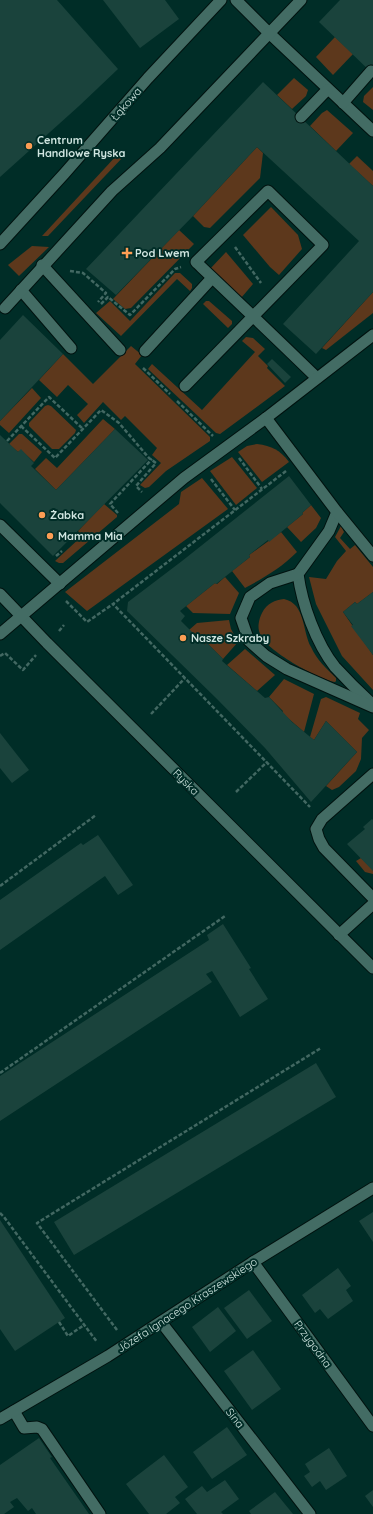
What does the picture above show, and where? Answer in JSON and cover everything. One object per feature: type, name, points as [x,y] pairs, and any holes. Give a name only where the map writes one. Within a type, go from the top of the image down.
[{"type":"street","name":"Łąkowa","points":[[0,244],[148,78],[221,0]]},
{"type":"street","points":[[236,0],[327,90],[373,131]]},
{"type":"street","points":[[2,308],[21,290],[112,191],[160,148],[300,0]]},
{"type":"street","points":[[343,104],[370,71]]},
{"type":"street","points":[[301,118],[327,90]]},
{"type":"street","points":[[186,386],[253,316],[323,245],[268,191],[196,262],[212,278],[253,316],[317,378]]},
{"type":"street","points":[[42,266],[120,350]]},
{"type":"street","points":[[146,351],[212,278]]},
{"type":"street","points":[[21,290],[71,348]]},
{"type":"street","points":[[0,634],[184,478],[228,447],[373,335]]},
{"type":"street","points":[[266,418],[337,512],[373,556]]},
{"type":"street","points":[[337,512],[329,531],[298,574],[270,583],[250,597],[241,618],[249,641],[266,656],[287,669],[373,706]]},
{"type":"street","points":[[0,525],[56,586]]},
{"type":"street","points":[[298,574],[301,592],[321,645],[335,666],[373,706]]},
{"type":"street","name":"Ryska","points":[[0,594],[20,616],[373,968]]},
{"type":"street","points":[[373,774],[322,819],[316,829],[318,839],[324,848],[373,898]]},
{"type":"street","points":[[339,935],[373,904]]},
{"type":"street","name":"Józefa Ignacego Kraszewskiego","points":[[0,1419],[108,1356],[253,1262],[373,1188]]},
{"type":"street","name":"Przygodna","points":[[253,1262],[373,1426]]},
{"type":"street","name":"Sina","points":[[161,1322],[310,1514]]},
{"type":"street","points":[[14,1411],[24,1428],[36,1427],[42,1429],[100,1514]]},
{"type":"path","points":[[225,233],[271,298]]},
{"type":"path","points":[[108,297],[130,315],[175,269],[196,262]]},
{"type":"path","points":[[70,271],[83,273],[106,293]]},
{"type":"path","points":[[140,365],[228,447],[262,489]]},
{"type":"path","points":[[7,441],[49,396],[83,429]]},
{"type":"path","points":[[21,426],[55,458],[101,410],[119,423],[149,458],[156,463],[136,486]]},
{"type":"path","points":[[110,504],[152,459]]},
{"type":"path","points":[[56,586],[87,622],[113,604],[299,461]]},
{"type":"path","points":[[201,466],[235,510]]},
{"type":"path","points":[[113,604],[322,819]]},
{"type":"path","points":[[0,656],[5,652]]},
{"type":"path","points":[[151,714],[185,678]]},
{"type":"path","points":[[236,792],[267,762]]},
{"type":"path","points":[[0,886],[96,814]]},
{"type":"path","points":[[0,1073],[224,916]]},
{"type":"path","points":[[127,1344],[37,1224],[321,1048]]},
{"type":"path","points":[[0,1213],[108,1356]]},
{"type":"path","points":[[59,1322],[68,1336],[84,1325]]},
{"type":"shaded area","points":[[335,37],[353,54],[333,75],[316,57]]},
{"type":"shaded area","points":[[294,78],[308,90],[306,96],[292,109],[277,95]]},
{"type":"shaded area","points":[[373,87],[373,110],[363,102],[364,96]]},
{"type":"shaded area","points":[[327,110],[353,133],[336,151],[310,126],[322,113]]},
{"type":"shaded area","points":[[257,147],[263,153],[260,178],[210,228],[204,227],[193,216]]},
{"type":"shaded area","points":[[117,155],[124,156],[48,236],[42,236]]},
{"type":"shaded area","points":[[357,156],[373,171],[373,186],[349,164]]},
{"type":"shaded area","points":[[271,207],[298,235],[302,249],[279,275],[270,267],[243,235]]},
{"type":"shaded area","points":[[179,230],[194,244],[131,308],[125,309],[113,299]]},
{"type":"shaded area","points":[[32,246],[49,247],[19,276],[8,265]]},
{"type":"shaded area","points":[[226,252],[253,284],[241,298],[210,269]]},
{"type":"shaded area","points":[[175,273],[180,273],[192,284],[190,291],[177,279],[121,336],[96,313],[110,301],[130,321]]},
{"type":"shaded area","points":[[373,292],[373,313],[326,350],[322,348]]},
{"type":"shaded area","points":[[206,301],[209,301],[232,321],[232,324],[228,328],[203,304]]},
{"type":"shaded area","points":[[246,337],[253,338],[265,349],[258,356],[268,366],[267,368],[285,386],[220,434],[216,433],[148,369],[152,364],[202,410],[255,352],[242,341]]},
{"type":"shaded area","points":[[131,346],[142,355],[135,364],[210,437],[210,441],[166,471],[149,487],[145,488],[140,485],[161,463],[152,455],[157,448],[125,416],[121,420],[103,402],[84,423],[77,415],[88,404],[68,385],[57,397],[39,380],[63,354],[93,384]]},
{"type":"shaded area","points":[[32,388],[41,398],[9,433],[0,425],[0,421]]},
{"type":"shaded area","points":[[45,406],[51,406],[76,430],[75,433],[59,449],[52,449],[29,426],[29,423]]},
{"type":"shaded area","points":[[103,419],[115,429],[56,490],[35,469],[46,458],[57,468]]},
{"type":"shaded area","points":[[19,434],[22,434],[42,452],[34,462],[21,450],[18,452],[9,444]]},
{"type":"shaded area","points":[[257,444],[275,449],[289,462],[262,482],[238,452],[247,446]]},
{"type":"shaded area","points":[[232,457],[257,488],[236,505],[210,471]]},
{"type":"shaded area","points":[[202,478],[228,509],[87,611],[65,592],[179,504],[181,492]]},
{"type":"shaded area","points":[[104,504],[117,515],[117,517],[63,563],[55,561],[82,536],[78,531]]},
{"type":"shaded area","points":[[311,505],[321,518],[316,528],[301,542],[287,527],[303,514],[302,513]]},
{"type":"shaded area","points":[[341,526],[344,532],[340,538],[350,549],[355,545],[373,567],[373,592],[357,604],[355,602],[343,612],[373,655],[373,690],[342,656],[316,604],[309,577],[326,579],[337,561],[346,551],[335,537]]},
{"type":"shaded area","points":[[281,532],[297,552],[279,568],[245,588],[232,571],[250,557],[249,555]]},
{"type":"shaded area","points":[[225,577],[239,593],[230,614],[193,613],[186,606],[215,583],[217,584]]},
{"type":"shaded area","points":[[284,599],[296,606],[300,612],[308,641],[313,652],[336,678],[335,682],[305,670],[271,648],[264,641],[259,629],[259,620],[262,613],[266,607],[272,603],[277,600]]},
{"type":"shaded area","points":[[229,620],[231,629],[238,642],[223,659],[208,644],[205,645],[189,630],[197,623]]},
{"type":"shaded area","points":[[245,649],[275,675],[257,691],[227,665]]},
{"type":"shaded area","points":[[284,679],[314,694],[304,732],[282,713],[283,711],[269,697]]},
{"type":"shaded area","points":[[326,697],[360,713],[358,719],[369,730],[362,738],[361,759],[356,771],[339,787],[332,790],[326,786],[357,752],[326,721],[314,740],[310,737],[321,699]]},
{"type":"shaded area","points":[[361,858],[373,870],[373,874],[365,872],[356,861]]},
{"type":"building","name":"Centrum Handlowe Ryska","points":[[0,0],[57,0],[118,69],[0,177]]},
{"type":"building","points":[[103,0],[165,0],[179,19],[140,48]]},
{"type":"building","points":[[340,0],[373,0],[373,74],[319,22]]},
{"type":"building","points":[[263,82],[373,186],[373,292],[316,354],[283,324],[359,241],[257,147],[193,216],[116,295],[86,269]]},
{"type":"building","points":[[23,315],[63,354],[0,421],[0,340]]},
{"type":"building","points":[[272,359],[291,377],[285,383],[267,364]]},
{"type":"building","points":[[115,429],[148,460],[53,556],[0,503],[0,435],[18,452],[21,449],[34,463],[31,466],[56,490]]},
{"type":"building","points":[[289,476],[311,505],[302,513],[303,514],[269,542],[268,540],[249,555],[250,557],[180,611],[185,616],[181,621],[205,645],[207,643],[223,659],[222,661],[265,698],[269,697],[292,722],[314,740],[326,721],[357,752],[311,802],[265,748],[127,611],[128,602]]},
{"type":"building","points":[[373,592],[373,655],[351,626],[353,625],[343,612],[355,602],[357,604]]},
{"type":"building","points":[[0,733],[29,770],[12,783],[0,768]]},
{"type":"building","points":[[372,819],[373,871],[347,844],[365,829],[363,827]]},
{"type":"building","points":[[98,835],[133,885],[118,895],[105,876],[0,950],[0,900],[81,843],[83,845]]},
{"type":"building","points":[[223,924],[251,968],[249,969],[268,999],[240,1017],[212,971],[206,974],[212,982],[0,1121],[0,1076],[209,940],[207,935]]},
{"type":"building","points":[[316,1063],[336,1097],[74,1255],[54,1222]]},
{"type":"building","points":[[373,1212],[373,1242],[359,1221]]},
{"type":"building","points":[[0,1220],[65,1318],[15,1351],[0,1329]]},
{"type":"building","points":[[338,1268],[351,1286],[346,1290],[353,1301],[328,1319],[320,1309],[315,1313],[302,1295]]},
{"type":"building","points":[[249,1290],[272,1321],[247,1339],[224,1308]]},
{"type":"building","points":[[218,1307],[236,1331],[210,1352],[192,1327]]},
{"type":"building","points":[[253,1350],[281,1389],[252,1410],[224,1371]]},
{"type":"building","points":[[227,1427],[247,1455],[212,1479],[193,1452]]},
{"type":"building","points":[[39,1438],[52,1457],[50,1458],[89,1514],[36,1514],[32,1508],[28,1511],[17,1498],[10,1502],[14,1507],[4,1514],[0,1514],[0,1465]]},
{"type":"building","points":[[329,1448],[347,1476],[326,1490],[320,1481],[312,1487],[304,1476],[310,1472],[305,1464]]},
{"type":"building","points":[[164,1455],[188,1487],[175,1497],[180,1503],[166,1514],[149,1514],[126,1484]]},
{"type":"building","points":[[225,1480],[239,1499],[221,1512],[223,1514],[197,1514],[185,1499],[202,1486],[207,1492]]},
{"type":"building","points":[[373,1490],[373,1507],[365,1496]]},
{"type":"building","points":[[275,1492],[293,1514],[251,1514],[249,1511]]},
{"type":"place","name":"Centrum Handlowe Ryska","points":[[29,146]]},
{"type":"place","name":"Pod Lwem","points":[[127,253]]},
{"type":"place","name":"Żabka","points":[[42,515]]},
{"type":"place","name":"Mamma Mia","points":[[50,536]]},
{"type":"place","name":"Nasze Szkraby","points":[[183,638]]}]
